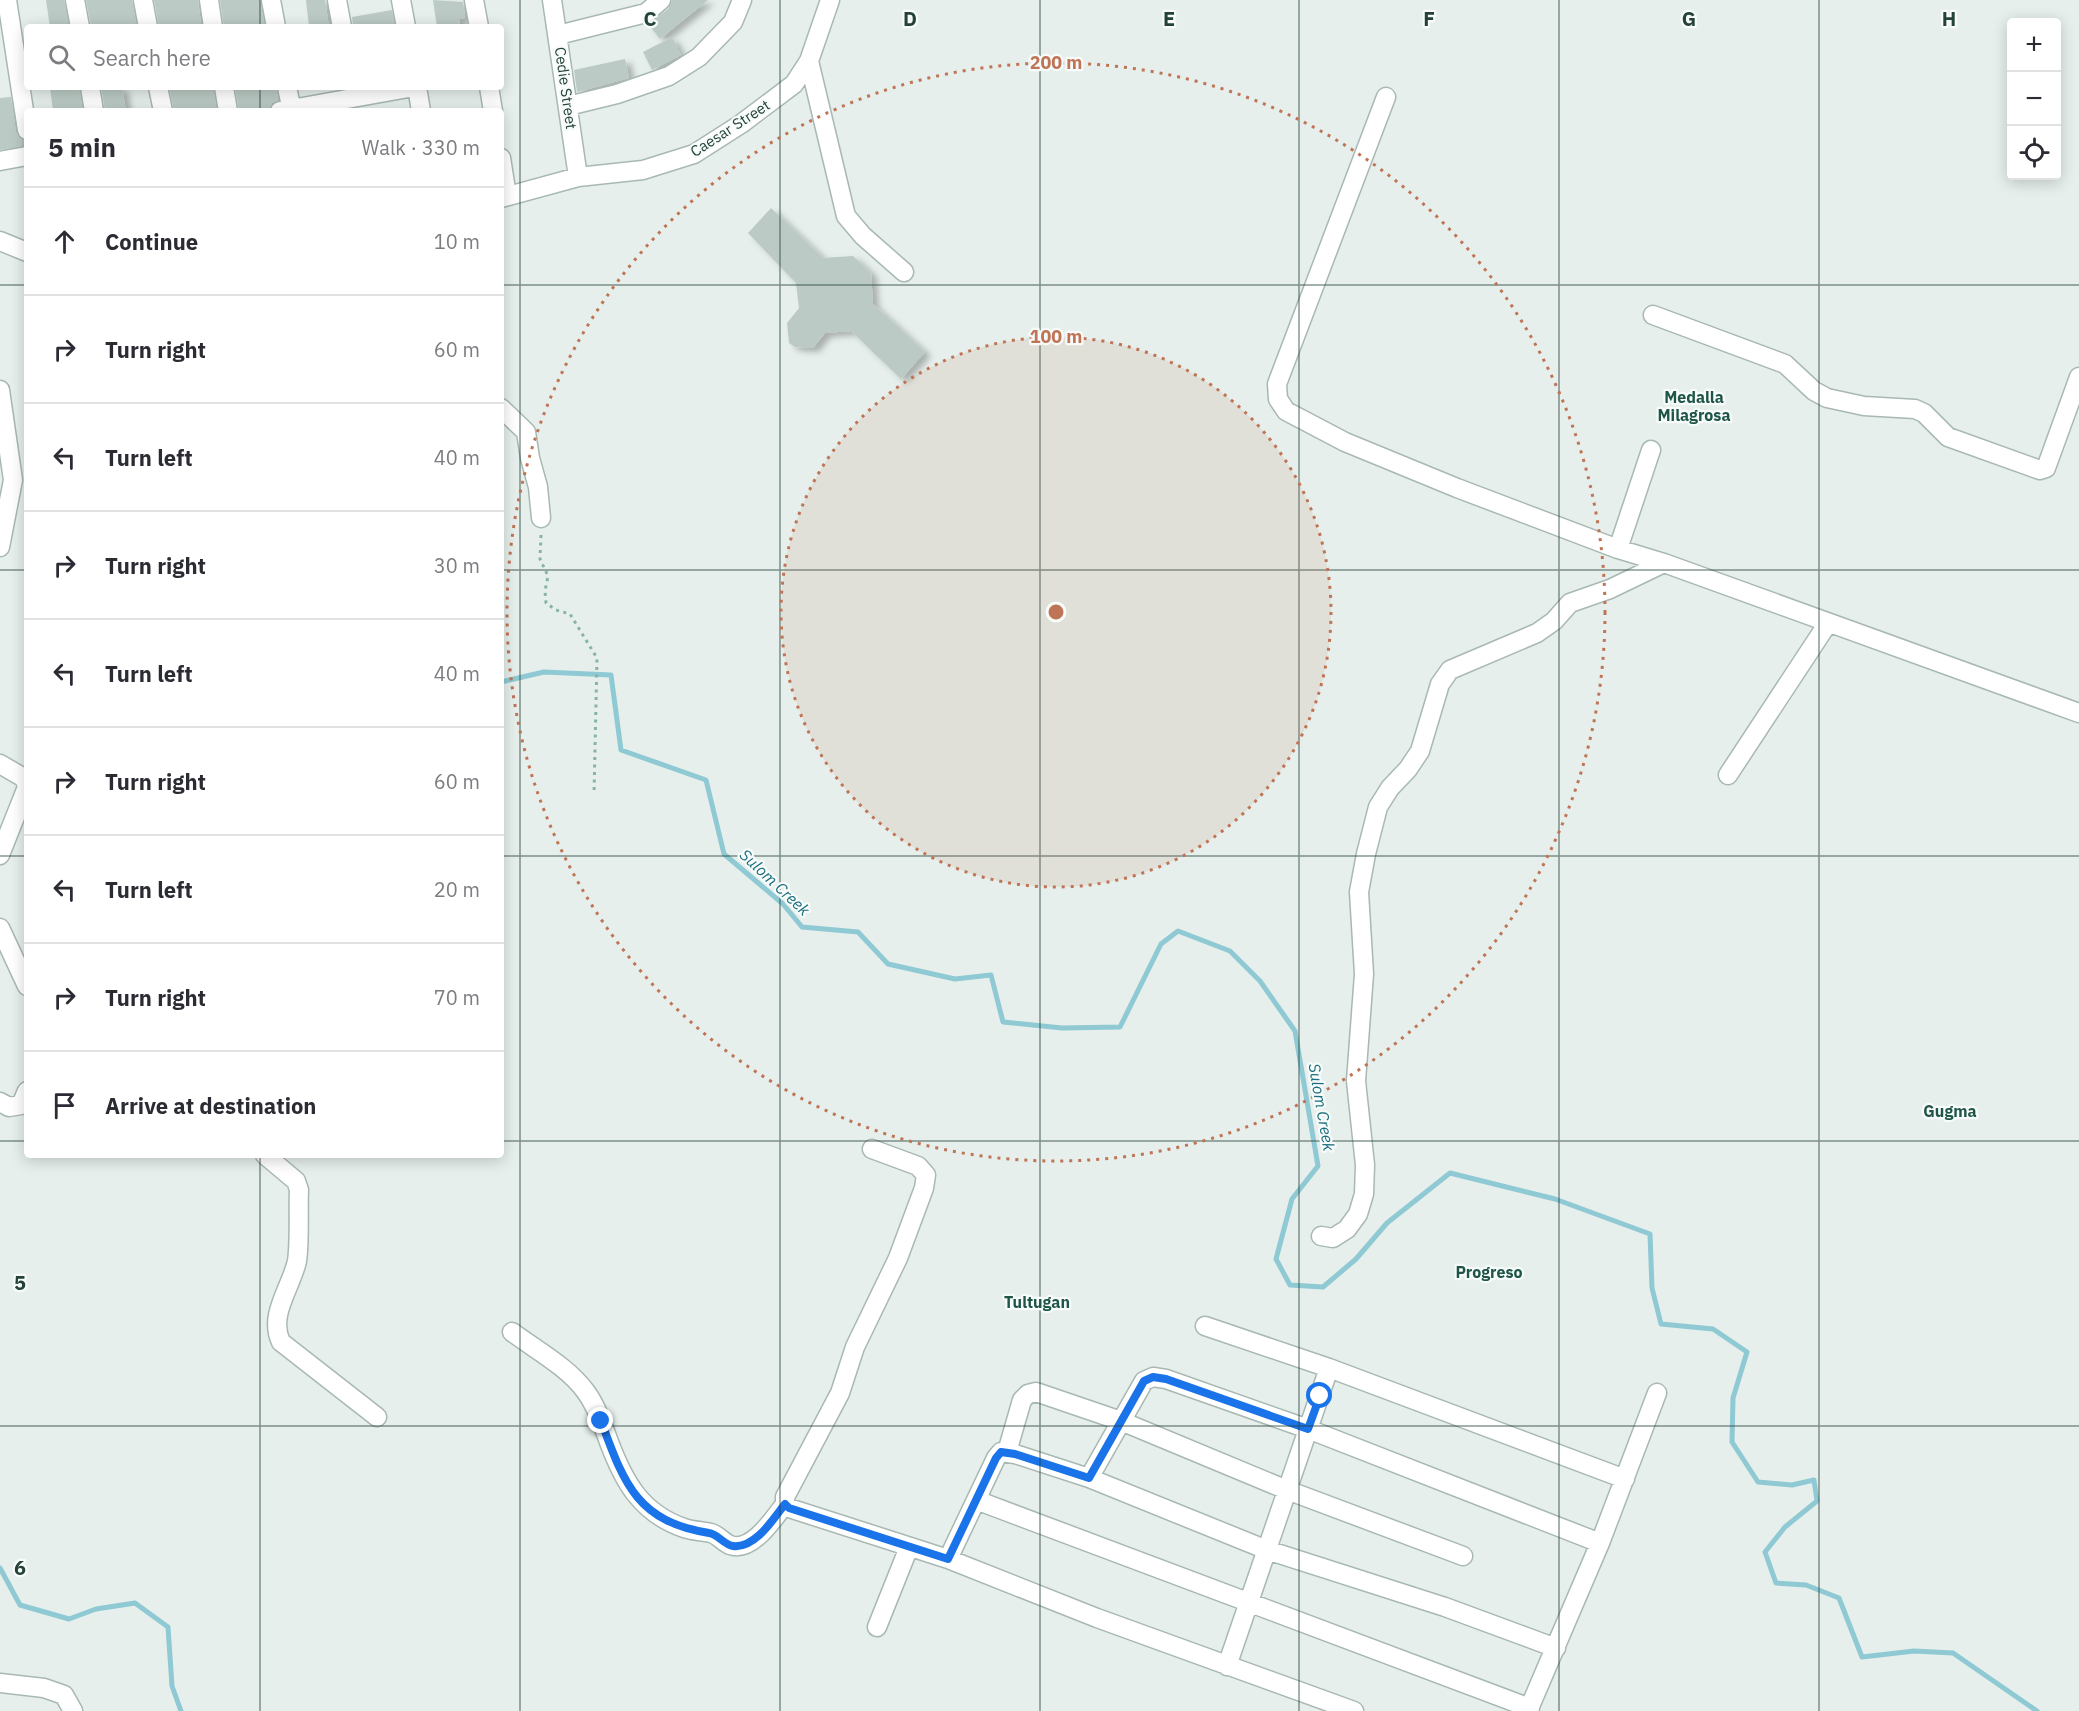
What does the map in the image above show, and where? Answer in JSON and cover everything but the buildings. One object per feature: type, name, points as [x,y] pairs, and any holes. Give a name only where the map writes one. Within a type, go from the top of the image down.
[{"type":"street","points":[[7,0],[24,110]]},
{"type":"street","points":[[75,0],[79,24]]},
{"type":"street","points":[[143,0],[147,24]]},
{"type":"street","points":[[208,0],[212,24]]},
{"type":"street","points":[[271,0],[275,24]]},
{"type":"street","points":[[337,0],[341,24]]},
{"type":"street","points":[[401,0],[405,24]]},
{"type":"street","points":[[474,0],[478,24]]},
{"type":"street","name":"Cedie Street","points":[[552,0],[578,177]]},
{"type":"street","points":[[558,35],[646,13],[661,0]]},
{"type":"street","points":[[568,106],[617,94],[669,76],[699,57],[733,22],[742,0]]},
{"type":"street","name":"Caesar Street","points":[[504,197],[578,177],[643,170],[694,154],[741,124],[794,84],[809,61],[830,0]]},
{"type":"street","points":[[809,61],[846,216],[863,236],[904,272]]},
{"type":"street","points":[[90,90],[94,108]]},
{"type":"street","points":[[159,90],[162,108]]},
{"type":"street","points":[[224,90],[228,108]]},
{"type":"street","points":[[287,90],[288,108]]},
{"type":"street","points":[[300,108],[400,90]]},
{"type":"street","points":[[417,90],[420,108]]},
{"type":"street","points":[[490,90],[492,108]]},
{"type":"street","points":[[1386,97],[1277,384],[1278,399],[1287,411],[1345,442],[1456,488],[1618,549],[1664,563],[2079,713]]},
{"type":"street","points":[[0,161],[24,157]]},
{"type":"street","points":[[0,241],[24,251]]},
{"type":"street","points":[[1653,315],[1785,364],[1814,391],[1827,398],[1863,406],[1915,409],[1924,413],[1948,437],[2036,470],[2046,468],[2079,377]]},
{"type":"street","points":[[0,390],[13,480],[0,547]]},
{"type":"street","points":[[504,411],[526,432],[538,487],[541,518]]},
{"type":"street","points":[[1618,549],[1651,450]]},
{"type":"street","points":[[1321,1236],[1333,1238],[1347,1228],[1358,1214],[1364,1194],[1365,1165],[1356,1081],[1364,974],[1359,892],[1366,854],[1378,807],[1390,788],[1408,769],[1420,751],[1440,684],[1450,670],[1537,633],[1554,621],[1570,603],[1630,581],[1664,563]]},
{"type":"street","points":[[1728,775],[1828,623]]},
{"type":"street","points":[[0,764],[24,778]]},
{"type":"street","points":[[0,855],[24,795]]},
{"type":"street","points":[[0,928],[24,980]]},
{"type":"street","points":[[0,1102],[9,1107],[21,1105],[24,1098]]},
{"type":"street","points":[[512,1332],[567,1372],[586,1392],[630,1488],[643,1505],[683,1528],[713,1533],[722,1541],[733,1546],[743,1545],[764,1532],[785,1504],[785,1497],[840,1393],[855,1347],[898,1258],[924,1188],[926,1175],[918,1166],[872,1149]]},
{"type":"street","points":[[269,1158],[296,1181],[298,1191],[297,1261],[276,1320],[276,1332],[280,1342],[377,1417]]},
{"type":"street","points":[[1205,1326],[1329,1368],[1625,1479]]},
{"type":"street","points":[[1227,1666],[1329,1368]]},
{"type":"street","points":[[1089,1478],[1144,1381],[1153,1377],[1166,1379],[1308,1429],[1600,1543]]},
{"type":"street","points":[[1007,1452],[1022,1400],[1028,1394],[1036,1392],[1121,1421],[1287,1490],[1463,1556]]},
{"type":"street","points":[[976,1500],[1249,1601],[1529,1709],[1600,1543],[1657,1393]]},
{"type":"street","points":[[948,1559],[996,1458],[1001,1452],[1007,1452],[1089,1478],[1267,1550],[1445,1608],[1556,1648]]},
{"type":"street","points":[[785,1504],[789,1508],[948,1559],[1227,1666],[1354,1711]]},
{"type":"street","points":[[877,1627],[909,1547]]},
{"type":"street","points":[[0,1683],[44,1688],[64,1695],[73,1711]]},
{"type":"path","points":[[541,518],[540,559],[548,576],[545,591],[546,603],[556,610],[570,614],[597,658],[594,794]]},
{"type":"waterway","name":"Sulom Creek","points":[[504,681],[544,672],[611,675],[621,750],[706,780],[724,854],[783,904],[802,927],[858,932],[888,964],[955,979],[991,975],[1003,1022],[1062,1028],[1120,1027],[1161,944],[1178,931],[1230,951],[1260,981],[1295,1031],[1318,1166],[1292,1199],[1276,1259],[1290,1285],[1323,1287],[1356,1259],[1387,1223],[1450,1173],[1555,1199],[1650,1234],[1652,1288],[1661,1324],[1713,1329],[1747,1352],[1733,1398],[1732,1442],[1758,1482],[1792,1485],[1814,1480],[1817,1501],[1785,1527],[1765,1552],[1776,1583],[1806,1585],[1839,1598],[1862,1657],[1914,1651],[1953,1653],[2037,1711]]},
{"type":"waterway","points":[[0,1568],[20,1605],[69,1619],[96,1609],[135,1603],[168,1627],[172,1686],[181,1711]]},
{"type":"district","name":"Medalla Milagrosa","points":[[1694,406]]},
{"type":"district","name":"Gugma","points":[[1950,1111]]},
{"type":"district","name":"Progreso","points":[[1489,1272]]},
{"type":"district","name":"Tultugan","points":[[1037,1302]]},
{"type":"route","points":[[601,1421],[630,1488],[643,1505],[683,1528],[713,1533],[722,1541],[733,1546],[743,1545],[764,1532],[785,1504],[789,1508],[948,1559],[996,1458],[1001,1452],[1015,1454],[1089,1478],[1144,1381],[1153,1377],[1166,1379],[1308,1429],[1320,1396]]}]
